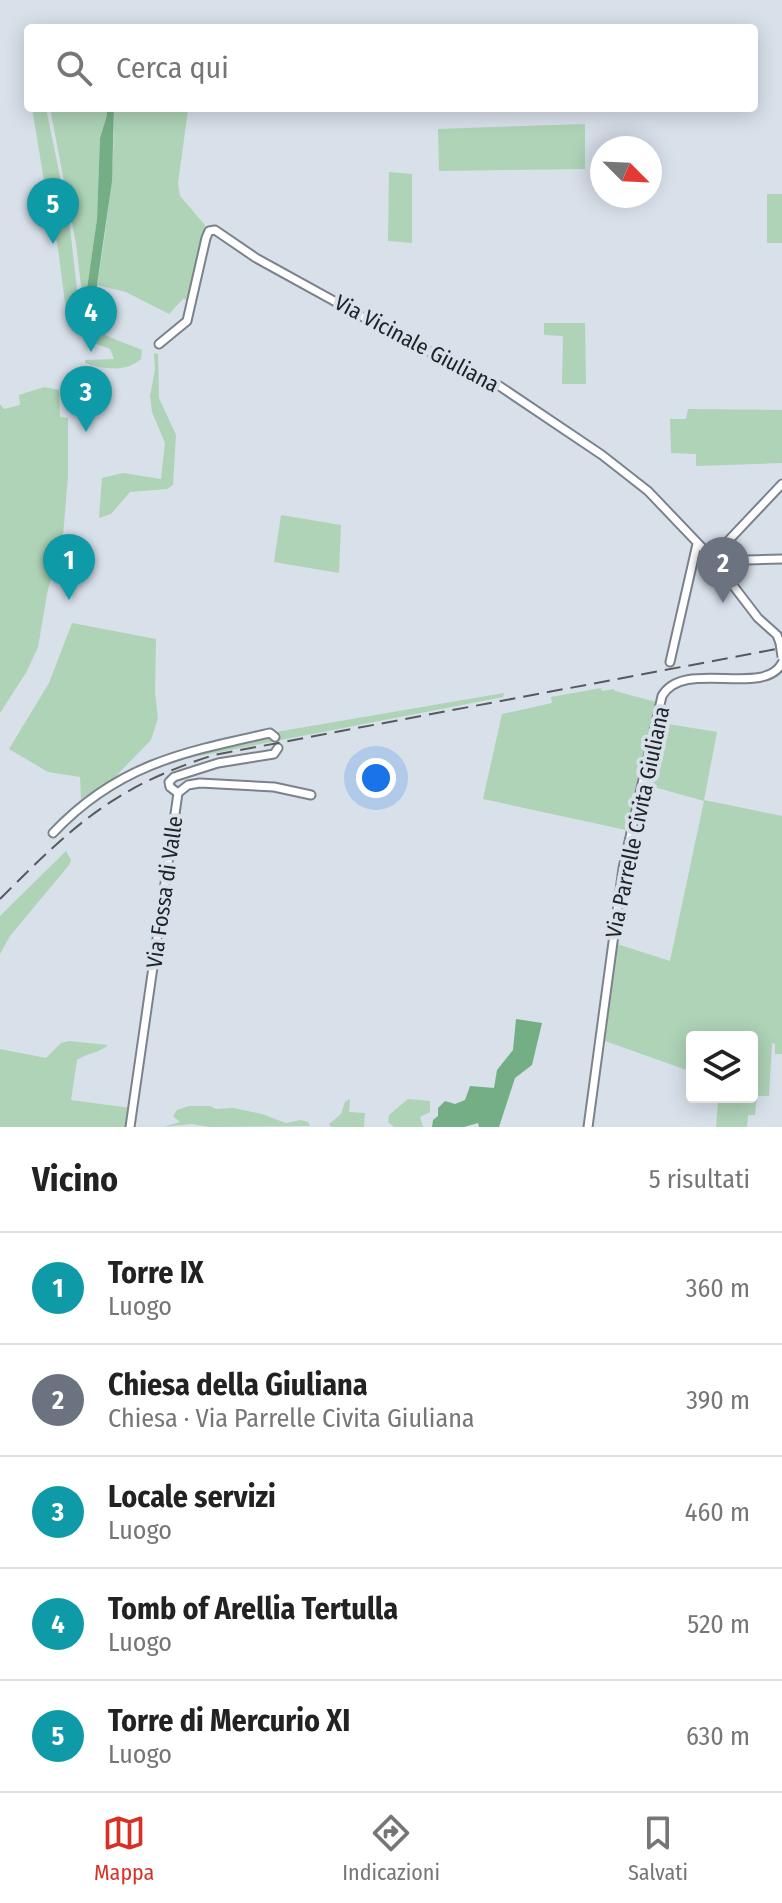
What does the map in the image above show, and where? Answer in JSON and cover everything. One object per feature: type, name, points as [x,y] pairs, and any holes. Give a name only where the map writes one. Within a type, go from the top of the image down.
[{"type":"street","name":"Via Vicinale Giuliana","points":[[159,344],[187,321],[206,238],[209,231],[215,230],[256,258],[403,339],[507,390],[636,481],[713,560]]},
{"type":"street","points":[[713,560],[782,484]]},
{"type":"street","points":[[670,662],[697,544]]},
{"type":"street","points":[[713,560],[782,559]]},
{"type":"street","name":"Via Parrelle Civita Giuliana","points":[[588,1127],[623,868],[662,696],[674,684],[721,677],[762,678],[773,674],[782,662],[777,635],[758,618],[713,560]]},
{"type":"street","points":[[53,833],[89,798],[141,770],[184,752],[270,733],[275,737]]},
{"type":"street","points":[[178,793],[170,787],[169,782],[174,777],[218,763],[274,754],[278,748]]},
{"type":"street","name":"Via Fossa di Valle","points":[[130,1127],[178,793],[188,785],[200,783],[274,787],[311,795]]},
{"type":"green space","points":[[33,112],[47,112],[69,220],[80,315],[100,332],[142,350],[141,359],[121,368],[85,363],[85,360],[114,359],[110,349],[94,343],[68,325],[71,324],[70,318],[67,318],[57,241],[54,241]]},
{"type":"green space","points":[[51,112],[107,112],[100,138],[97,219],[84,310],[76,244]]},
{"type":"green space","points":[[107,112],[114,112],[112,181],[97,285],[96,316],[84,310],[97,219],[100,138]]},
{"type":"green space","points":[[114,112],[188,112],[178,183],[180,196],[205,225],[191,301],[183,299],[169,314],[126,292],[97,285],[113,153]]},
{"type":"green space","points":[[585,124],[585,169],[439,171],[438,129]]},
{"type":"green space","points":[[389,172],[412,174],[412,243],[388,241]]},
{"type":"green space","points":[[767,194],[782,194],[782,243],[767,243]]},
{"type":"green space","points":[[544,323],[585,323],[586,384],[562,384],[563,336],[544,335]]},
{"type":"green space","points":[[154,353],[158,354],[159,398],[176,435],[173,485],[167,489],[130,492],[111,514],[99,518],[102,478],[123,473],[161,479],[165,443],[152,412],[150,396],[155,370]]},
{"type":"green space","points":[[44,387],[59,390],[60,417],[68,418],[68,476],[62,548],[48,589],[38,647],[27,671],[0,713],[0,404],[4,409],[20,405],[19,395]]},
{"type":"green space","points":[[688,409],[782,410],[782,463],[696,466],[696,454],[671,453],[670,419],[686,419]]},
{"type":"green space","points":[[281,515],[341,525],[339,573],[274,562]]},
{"type":"green space","points":[[72,623],[156,639],[158,718],[151,740],[112,780],[81,799],[80,777],[48,772],[9,749],[49,683]]},
{"type":"green space","points":[[601,688],[602,691],[614,689],[656,702],[626,830],[483,799],[502,714],[552,703],[551,697]]},
{"type":"green space","points":[[504,693],[503,697],[199,756],[198,752],[277,736],[276,732]]},
{"type":"green space","points":[[662,723],[717,732],[704,800],[782,816],[782,1054],[775,1054],[775,1044],[772,1043],[769,1096],[758,1096],[758,1031],[686,1031],[686,1070],[605,1041],[617,944],[670,961],[704,801],[647,785]]},
{"type":"green space","points":[[66,851],[71,860],[69,865],[10,936],[0,954],[0,916]]},
{"type":"green space","points":[[516,1019],[542,1023],[532,1065],[515,1078],[499,1127],[479,1127],[478,1123],[464,1127],[432,1127],[433,1120],[438,1116],[438,1108],[445,1101],[455,1104],[465,1100],[470,1086],[494,1088],[497,1070],[513,1050]]},
{"type":"green space","points":[[61,1043],[108,1045],[77,1060],[71,1100],[130,1108],[127,1127],[0,1127],[0,1049],[46,1058]]},
{"type":"green space","points":[[350,1099],[349,1112],[365,1113],[364,1127],[331,1127],[329,1124],[341,1114],[345,1102]]},
{"type":"green space","points":[[408,1099],[430,1101],[430,1112],[420,1117],[423,1127],[394,1127],[388,1122],[389,1115]]},
{"type":"green space","points":[[718,1103],[756,1103],[755,1115],[748,1115],[747,1127],[716,1127]]},
{"type":"green space","points":[[189,1106],[233,1108],[286,1123],[301,1120],[310,1126],[210,1127],[191,1124],[163,1127],[180,1122],[173,1116],[177,1110]]},
{"type":"railway","points":[[0,899],[73,830],[121,795],[179,767],[214,755],[782,648]]},
{"type":"place","name":"Torre di Mercurio XI","points":[[53,244]]},
{"type":"place","name":"Tomb of Arellia Tertulla","points":[[91,352]]},
{"type":"place","name":"Locale servizi","points":[[86,432]]},
{"type":"place","name":"Torre IX","points":[[69,600]]},
{"type":"place","name":"Chiesa della Giuliana","points":[[723,603]]}]
